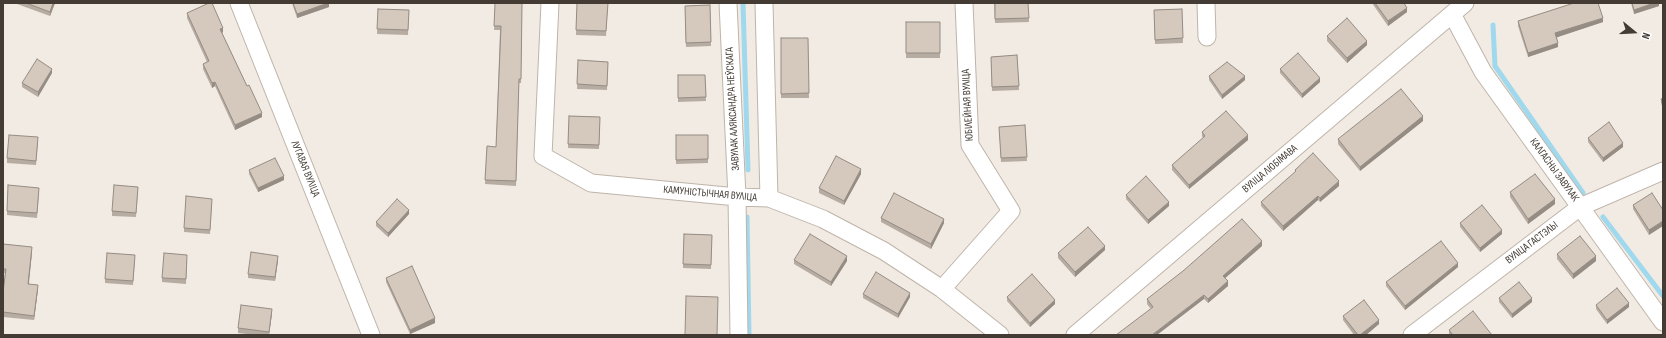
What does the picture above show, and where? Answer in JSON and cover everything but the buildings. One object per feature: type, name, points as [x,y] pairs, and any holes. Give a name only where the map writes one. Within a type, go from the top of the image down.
[{"type":"street","name":"ЛУГАВАЯ ВУЛІЦА","points":[[238,3],[372,335]]},
{"type":"street","name":"КАМУНІСТЫЧНАЯ ВУЛІЦА","points":[[550,3],[543,156],[590,183],[737,197],[769,198],[822,219],[877,248],[942,289],[1000,335]]},
{"type":"street","name":"ЗАВУЛАК АЛЯКСАНДРА НЕЎСКАГА","points":[[728,3],[737,197],[739,335]]},
{"type":"street","points":[[764,3],[769,198]]},
{"type":"street","name":"ЮБІЛЕЙНАЯ ВУЛІЦА","points":[[942,289],[1011,211],[970,145],[964,3]]},
{"type":"street","points":[[1206,3],[1207,37]]},
{"type":"street","name":"ВУЛІЦА ЛЮБІМАВА","points":[[1075,335],[1466,3]]},
{"type":"street","name":"КАЛГАСНЫ ЗАВУЛАК","points":[[1452,14],[1483,72],[1663,322]]},
{"type":"street","name":"ВУЛІЦА ГАСТЭЛЫ","points":[[1412,335],[1580,206],[1663,171]]},
{"type":"waterway","points":[[743,3],[748,170]]},
{"type":"waterway","points":[[1493,25],[1495,66],[1583,193]]},
{"type":"waterway","points":[[747,217],[749,335]]},
{"type":"waterway","points":[[1603,217],[1663,296]]}]
